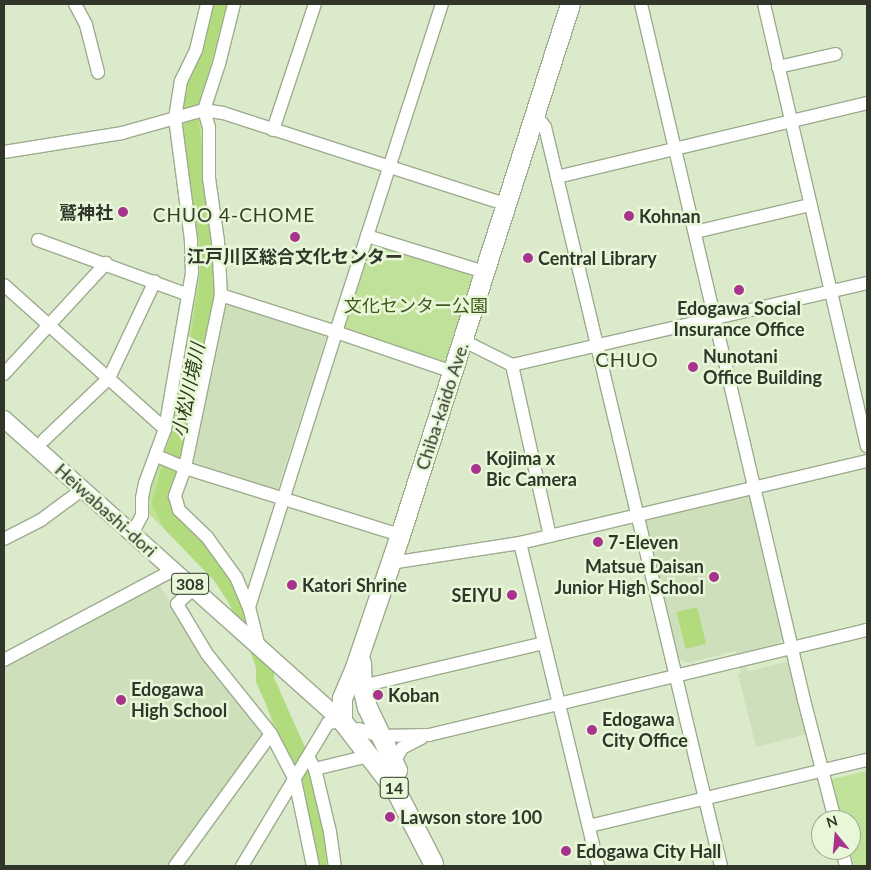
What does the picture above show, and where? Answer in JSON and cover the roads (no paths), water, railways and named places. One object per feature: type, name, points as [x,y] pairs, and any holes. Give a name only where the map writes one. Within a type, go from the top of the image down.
[{"type":"highway","name":"Chiba-kaido Ave.","points":[[342,721],[342,698],[391,563],[464,341],[570,4]]},
{"type":"highway","points":[[366,635],[361,656],[362,686],[379,736],[397,770]]},
{"type":"highway","name":"14","points":[[342,721],[359,730],[397,770],[420,817],[434,865]]},
{"type":"highway","name":"14","points":[[342,721],[396,791],[434,865]]},
{"type":"main road","name":"Heiwabashi-dori","points":[[4,419],[342,721]]},
{"type":"street","points":[[75,4],[86,25],[98,72]]},
{"type":"street","points":[[132,534],[142,515],[142,498],[145,483],[160,457],[192,273],[191,240],[179,117],[182,77],[196,50],[207,4]]},
{"type":"street","points":[[200,111],[220,64],[234,4]]},
{"type":"street","points":[[273,130],[315,4]]},
{"type":"street","points":[[249,607],[282,498],[442,4]]},
{"type":"street","points":[[642,4],[792,648],[832,810]]},
{"type":"street","points":[[768,5],[778,67],[790,122],[867,446]]},
{"type":"street","points":[[778,67],[836,54]]},
{"type":"street","points":[[557,177],[867,103]]},
{"type":"street","points":[[200,111],[209,127],[209,178],[218,241],[221,295],[175,496],[179,510],[207,537],[236,577],[249,607],[258,644]]},
{"type":"street","points":[[4,152],[122,133],[200,111],[223,113],[507,205]]},
{"type":"street","points":[[534,121],[542,123],[545,127],[720,866]]},
{"type":"street","points":[[695,232],[810,205]]},
{"type":"street","points":[[368,236],[486,272]]},
{"type":"street","points":[[38,240],[106,263],[188,295]]},
{"type":"street","points":[[4,374],[106,263]]},
{"type":"street","points":[[44,440],[109,378],[155,282]]},
{"type":"street","points":[[464,341],[512,365],[867,282]]},
{"type":"street","points":[[4,285],[165,429]]},
{"type":"street","points":[[221,295],[453,372]]},
{"type":"street","points":[[512,365],[550,536]]},
{"type":"street","points":[[160,457],[183,467],[400,535]]},
{"type":"street","points":[[391,563],[520,543],[867,461]]},
{"type":"street","points":[[4,539],[41,520],[83,489]]},
{"type":"street","points":[[520,543],[598,866]]},
{"type":"street","points":[[4,660],[173,570]]},
{"type":"street","points":[[194,588],[177,604],[207,654],[271,734],[295,780],[313,866]]},
{"type":"street","points":[[397,770],[396,759],[402,748],[429,735],[867,630]]},
{"type":"street","points":[[362,686],[544,643]]},
{"type":"street","points":[[242,866],[328,723],[342,721]]},
{"type":"street","points":[[359,730],[379,736],[429,735]]},
{"type":"street","points":[[175,866],[271,734]]},
{"type":"street","points":[[315,769],[360,758],[366,750]]},
{"type":"street","points":[[308,757],[315,769],[330,832],[335,866]]},
{"type":"street","points":[[589,826],[867,760]]},
{"type":"waterway","name":"小松川境川","points":[[218,4],[197,79],[187,107],[210,254],[208,285],[188,405],[161,503],[172,524],[222,576],[237,599],[265,664],[265,680],[299,756]]},
{"type":"waterway","name":"小松川境川","points":[[307,776],[312,789],[317,866]]},
{"type":"place","name":"鷲神社","points":[[123,212]]},
{"type":"place","name":"Kohnan","points":[[629,216]]},
{"type":"place","name":"江戸川区総合文化センター","points":[[295,237]]},
{"type":"place","name":"Central Library","points":[[528,258]]},
{"type":"place","name":"Edogawa Social Insurance Office","points":[[739,290]]},
{"type":"place","name":"Nunotani Office Building","points":[[693,367]]},
{"type":"place","name":"Kojima x Bic Camera","points":[[476,469]]},
{"type":"place","name":"7-Eleven","points":[[598,542]]},
{"type":"place","name":"Matsue Daisan Junior High School","points":[[714,577]]},
{"type":"place","name":"Katori Shrine","points":[[292,585]]},
{"type":"place","name":"SEIYU","points":[[512,595]]},
{"type":"place","name":"Koban","points":[[378,695]]},
{"type":"place","name":"Edogawa High School","points":[[121,700]]},
{"type":"place","name":"Edogawa City Office","points":[[592,730]]},
{"type":"place","name":"Lawson store 100","points":[[390,817]]},
{"type":"place","name":"Edogawa City Hall","points":[[566,851]]},
{"type":"district","name":"CHUO 4-CHOME","points":[[234,215]]},
{"type":"district","name":"CHUO","points":[[627,359]]},
{"type":"park label","name":"文化センター公園","points":[[416,305]]}]
